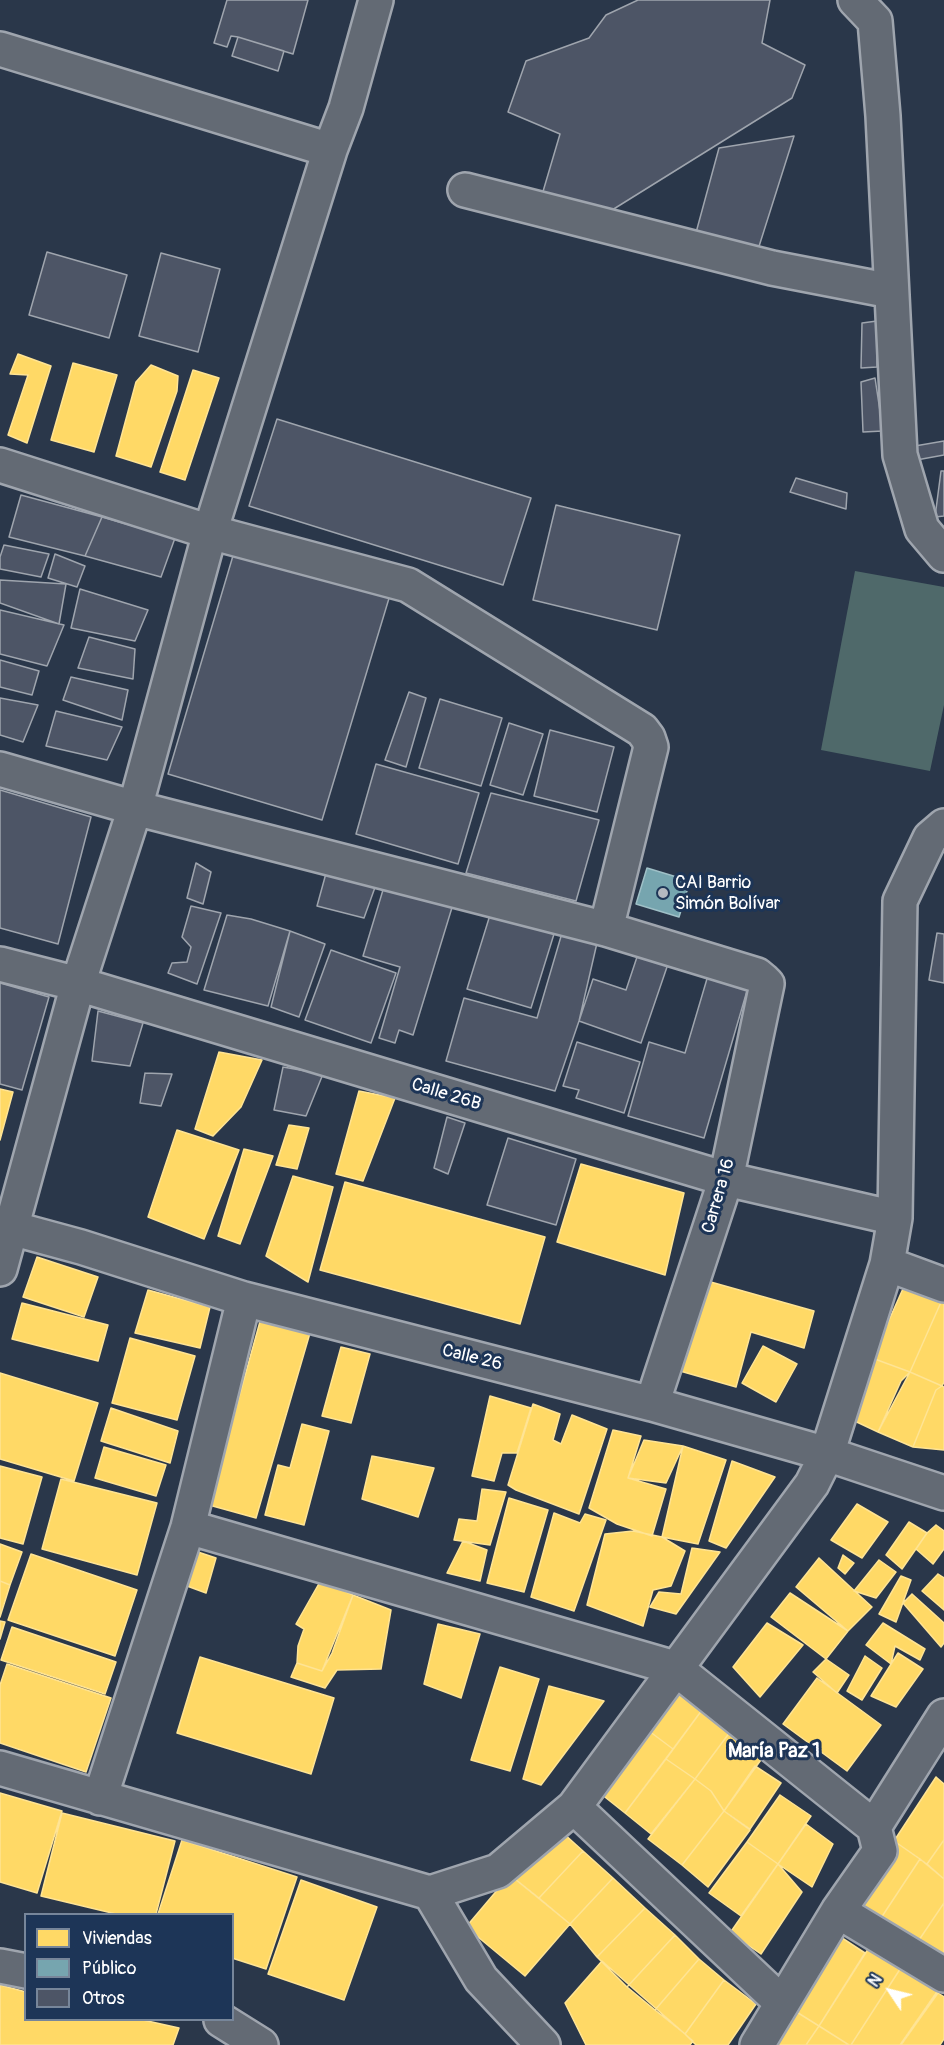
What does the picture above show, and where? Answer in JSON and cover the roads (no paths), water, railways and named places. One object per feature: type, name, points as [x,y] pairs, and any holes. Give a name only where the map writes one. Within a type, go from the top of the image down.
[{"type":"street","points":[[0,1269],[5,1227],[78,984],[135,808],[210,532],[330,150],[346,108],[376,0]]},
{"type":"street","points":[[855,0],[875,21],[883,116],[900,455],[922,529],[944,555]]},
{"type":"street","points":[[0,49],[330,150]]},
{"type":"street","points":[[465,190],[772,268],[891,291]]},
{"type":"street","points":[[0,465],[210,532],[408,585],[642,730],[651,747],[606,929],[135,808],[0,769]]},
{"type":"street","points":[[0,1768],[430,1893],[498,1871],[574,1806],[812,1484],[827,1454],[887,1264],[895,1218],[900,901],[930,838],[944,826]]},
{"type":"street","name":"Carrera 16","points":[[606,929],[757,975],[766,984],[726,1179],[652,1404]]},
{"type":"street","name":"Calle 26B","points":[[0,964],[78,984],[726,1179],[895,1218]]},
{"type":"street","name":"Calle 26","points":[[5,1227],[81,1247],[244,1299],[652,1404],[827,1454],[944,1493]]},
{"type":"street","points":[[887,1264],[944,1285]]},
{"type":"street","points":[[100,1798],[188,1527],[244,1299]]},
{"type":"street","points":[[188,1527],[675,1668],[874,1827],[880,1851],[838,1911],[757,2045]]},
{"type":"street","points":[[874,1827],[934,1755],[944,1716]]},
{"type":"street","points":[[574,1806],[782,2003]]},
{"type":"street","points":[[430,1893],[481,1979],[543,2045]]},
{"type":"street","points":[[838,1911],[944,1975]]},
{"type":"street","points":[[0,1966],[24,1971]]},
{"type":"street","points":[[224,2021],[261,2045]]},
{"type":"place","name":"CAI Barrio Simón Bolívar","points":[[663,893]]},
{"type":"district","name":"María Paz 1","points":[[774,1752]]}]
